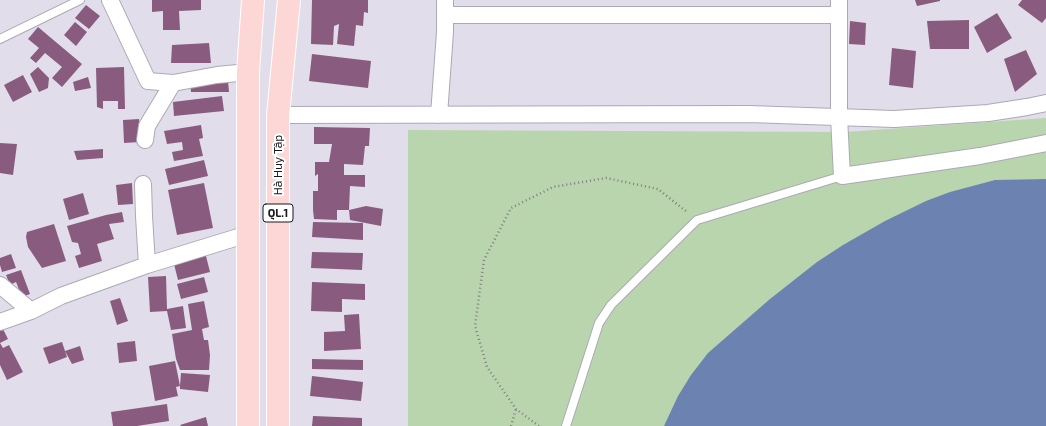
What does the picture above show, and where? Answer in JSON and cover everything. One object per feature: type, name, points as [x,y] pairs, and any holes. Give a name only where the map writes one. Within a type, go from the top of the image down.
[{"type":"main road","name":"QL.1","points":[[248,426],[248,72],[252,0]]},
{"type":"main road","name":"Hà Huy Tập","points":[[278,426],[278,115],[289,0]]},
{"type":"street","points":[[110,0],[148,81],[173,83],[217,75],[248,72]]},
{"type":"street","points":[[439,114],[445,32],[445,7],[839,8],[838,117],[842,176],[980,156],[1046,143]]},
{"type":"street","points":[[145,140],[147,126],[173,83]]},
{"type":"street","points":[[278,115],[749,114],[894,119],[988,113],[1046,103]]},
{"type":"street","points":[[144,184],[147,265]]},
{"type":"street","points":[[0,322],[31,311],[61,296],[147,265],[248,234]]},
{"type":"street","points":[[0,285],[31,311]]},
{"type":"lane","points":[[0,39],[80,0]]},
{"type":"lane","points":[[566,426],[599,323],[611,305],[697,220],[842,176]]},
{"type":"path","points":[[538,426],[516,409],[487,367],[475,326],[484,260],[511,208],[553,187],[606,178],[658,189],[697,220]]},
{"type":"path","points":[[511,426],[516,409]]},
{"type":"green space","points":[[1046,118],[1046,426],[408,426],[408,130],[845,132]]},
{"type":"water","points":[[1046,179],[1046,426],[664,426],[678,396],[691,375],[708,353],[770,299],[817,262],[843,245],[885,221],[926,201],[950,192],[995,180]]},
{"type":"building","points":[[152,0],[201,0],[201,10],[179,11],[180,30],[163,30],[163,11],[152,12]]},
{"type":"building","points":[[312,0],[368,0],[368,13],[364,12],[363,26],[356,25],[354,46],[337,44],[339,24],[334,26],[333,45],[311,44]]},
{"type":"building","points":[[915,0],[940,0],[940,1],[917,6]]},
{"type":"building","points":[[1022,0],[1046,0],[1046,18],[1042,23],[1018,5]]},
{"type":"building","points":[[86,5],[100,16],[89,29],[75,18]]},
{"type":"building","points":[[997,13],[1012,38],[987,53],[974,27]]},
{"type":"building","points":[[969,20],[969,49],[930,49],[927,21]]},
{"type":"building","points":[[850,21],[866,23],[865,45],[849,44]]},
{"type":"building","points":[[75,22],[87,32],[76,46],[64,35]]},
{"type":"building","points":[[38,27],[82,64],[62,87],[52,78],[62,67],[45,53],[36,63],[30,58],[39,48],[28,39]]},
{"type":"building","points":[[209,43],[211,63],[171,63],[172,45]]},
{"type":"building","points":[[892,48],[916,51],[913,88],[889,85]]},
{"type":"building","points":[[1026,50],[1037,74],[1015,92],[1004,59]]},
{"type":"building","points":[[312,54],[371,61],[368,88],[309,81]]},
{"type":"building","points":[[38,67],[49,78],[48,88],[39,92],[30,74]]},
{"type":"building","points":[[124,67],[125,109],[118,109],[118,101],[103,101],[103,109],[97,107],[96,68]]},
{"type":"building","points":[[23,75],[32,92],[13,102],[4,85]]},
{"type":"building","points":[[88,77],[91,88],[75,91],[73,82]]},
{"type":"building","points":[[190,81],[228,81],[229,92],[191,92]]},
{"type":"building","points":[[222,96],[224,111],[174,116],[173,102]]},
{"type":"building","points":[[139,119],[140,142],[124,143],[123,120]]},
{"type":"building","points":[[201,125],[203,138],[199,139],[203,156],[174,161],[172,152],[183,150],[182,142],[167,144],[164,131]]},
{"type":"building","points":[[314,127],[370,128],[369,146],[365,146],[363,165],[344,164],[344,175],[365,175],[365,187],[350,186],[349,210],[337,210],[337,220],[314,219],[313,191],[318,191],[318,174],[315,176],[315,162],[329,162],[332,144],[314,144]]},
{"type":"building","points":[[0,143],[17,144],[13,175],[0,173]]},
{"type":"building","points":[[103,149],[103,158],[77,160],[74,151]]},
{"type":"building","points":[[204,160],[208,176],[169,185],[165,169]]},
{"type":"building","points":[[132,183],[133,204],[118,205],[116,185]]},
{"type":"building","points":[[204,183],[213,228],[177,235],[168,190]]},
{"type":"building","points":[[83,193],[89,214],[69,220],[63,199]]},
{"type":"building","points":[[366,206],[383,209],[381,226],[350,220],[349,210]]},
{"type":"building","points":[[122,212],[124,222],[109,224],[114,239],[97,244],[102,261],[79,268],[75,256],[81,254],[78,243],[72,242],[67,226]]},
{"type":"building","points":[[313,222],[363,223],[363,240],[312,237]]},
{"type":"building","points":[[54,224],[66,261],[42,268],[28,247],[26,237],[27,232]]},
{"type":"building","points":[[205,252],[210,272],[178,280],[173,260]]},
{"type":"building","points":[[312,252],[363,253],[362,270],[311,268]]},
{"type":"building","points":[[11,254],[16,268],[2,272],[0,258]]},
{"type":"building","points":[[21,270],[30,294],[22,297],[16,282],[10,285],[6,275]]},
{"type":"building","points":[[166,276],[167,309],[183,306],[186,328],[171,330],[167,311],[150,312],[148,277]]},
{"type":"building","points":[[204,277],[208,292],[181,299],[177,284]]},
{"type":"building","points":[[312,282],[365,284],[365,300],[342,299],[342,312],[311,311]]},
{"type":"building","points":[[120,298],[128,321],[117,325],[110,301]]},
{"type":"building","points":[[204,301],[209,327],[202,329],[204,340],[208,340],[210,355],[209,370],[180,370],[176,359],[172,334],[192,330],[188,304]]},
{"type":"building","points":[[359,314],[361,349],[324,351],[324,332],[345,331],[344,315]]},
{"type":"building","points":[[3,329],[8,339],[0,343],[0,331]]},
{"type":"building","points":[[135,341],[137,361],[119,363],[117,343]]},
{"type":"building","points":[[62,342],[67,357],[49,364],[43,348]]},
{"type":"building","points":[[0,343],[3,348],[9,345],[23,372],[7,380],[0,365]]},
{"type":"building","points":[[80,346],[84,360],[72,364],[65,351]]},
{"type":"building","points":[[312,359],[363,360],[363,370],[312,369]]},
{"type":"building","points":[[175,361],[180,386],[176,387],[178,396],[155,401],[149,366]]},
{"type":"building","points":[[181,373],[210,375],[208,392],[180,389]]},
{"type":"building","points":[[312,376],[363,382],[361,401],[310,396]]},
{"type":"building","points":[[167,404],[169,421],[137,426],[113,426],[111,412]]},
{"type":"building","points":[[313,416],[362,418],[362,426],[312,426]]},
{"type":"building","points":[[206,417],[208,426],[180,425]]}]
